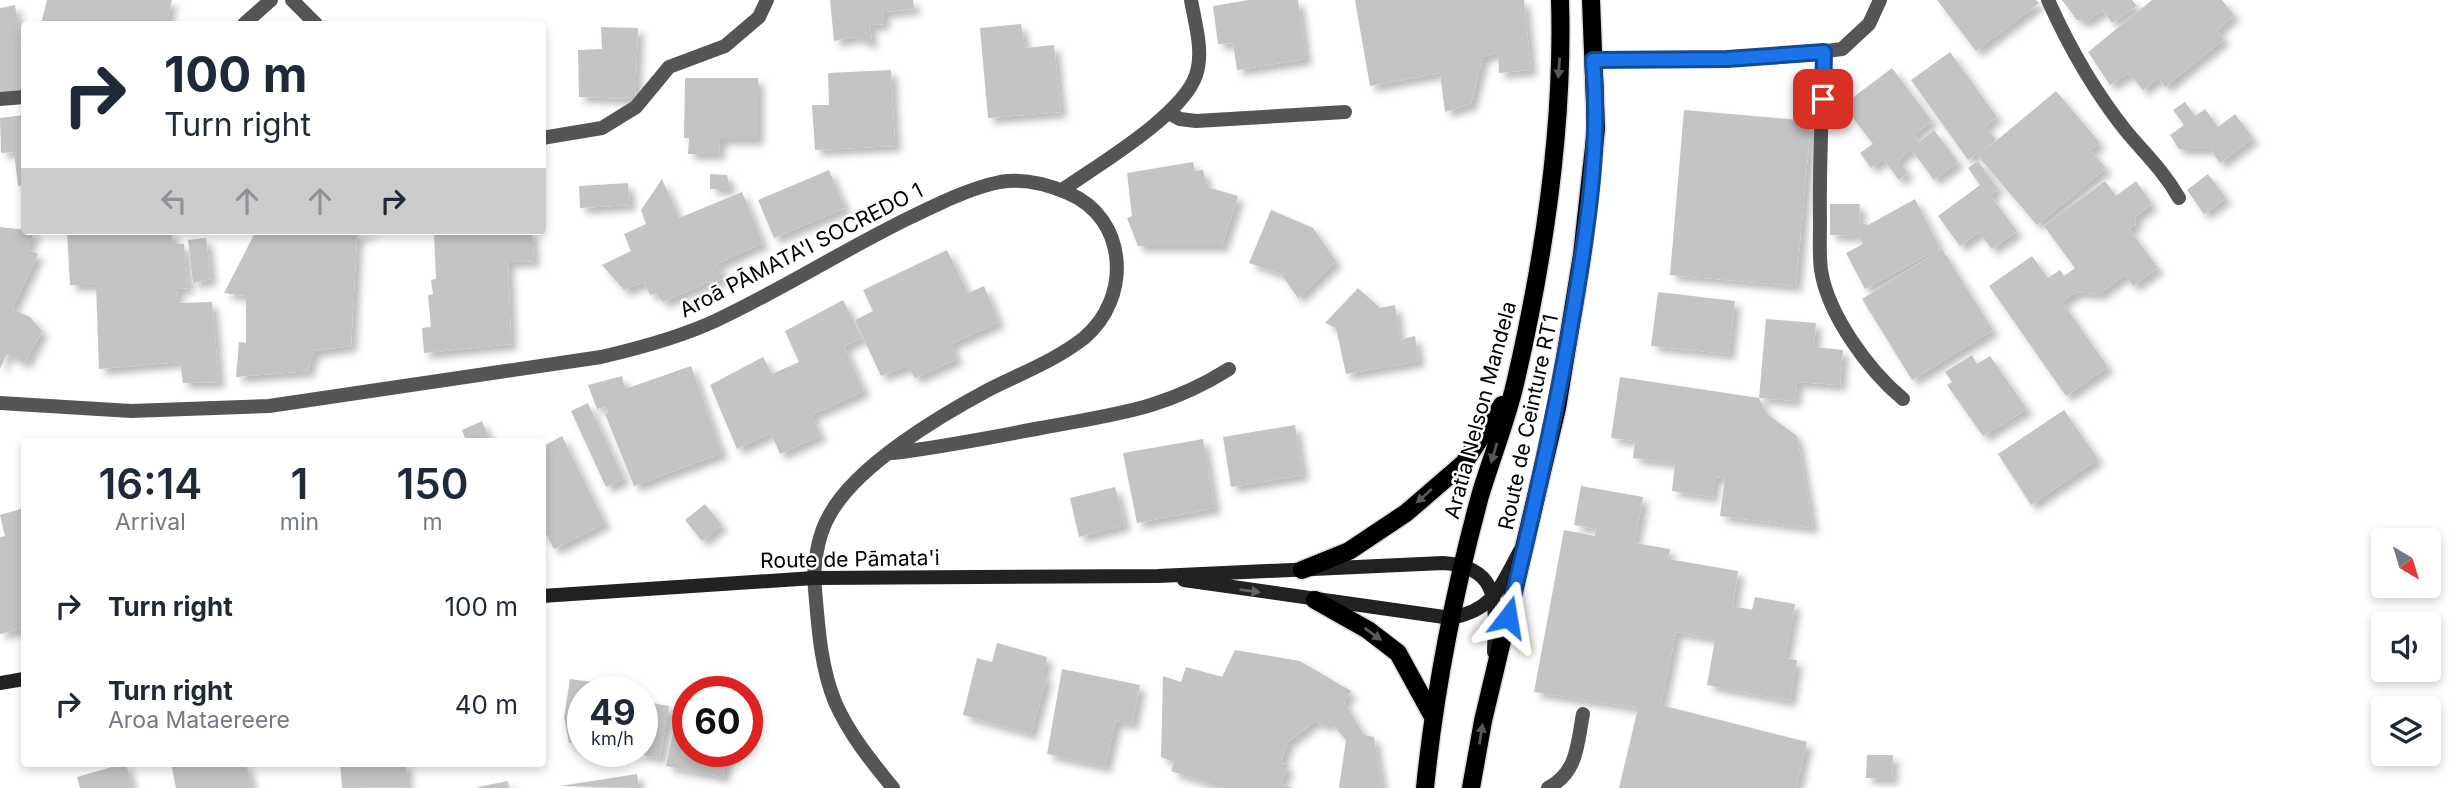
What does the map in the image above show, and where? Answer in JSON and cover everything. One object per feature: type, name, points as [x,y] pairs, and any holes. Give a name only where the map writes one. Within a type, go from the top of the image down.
[{"type":"main road","name":"Aratia Nelson Mandela","points":[[1424,788],[1432,715],[1462,564],[1514,388],[1544,251],[1555,121],[1560,0]]},
{"type":"main road","name":"Route de Ceinture RT1","points":[[1471,788],[1493,680],[1557,408],[1582,255],[1596,129],[1591,0]]},
{"type":"main road","points":[[1302,570],[1349,551],[1388,526],[1464,463],[1514,388]]},
{"type":"main road","points":[[1158,576],[1451,618],[1475,613],[1493,597],[1528,537]]},
{"type":"main road","points":[[1158,576],[1404,563],[1462,564],[1484,576],[1493,597],[1493,680]]},
{"type":"main road","name":"Route de Pāmata'i","points":[[546,596],[814,578],[1158,576]]},
{"type":"main road","points":[[1315,600],[1368,630],[1398,653],[1432,715]]},
{"type":"main road","points":[[0,683],[21,680]]},
{"type":"street","points":[[247,21],[271,0]]},
{"type":"street","points":[[292,0],[313,21]]},
{"type":"street","points":[[546,137],[602,128],[636,107],[669,67],[725,46],[759,17],[767,0]]},
{"type":"street","points":[[1062,190],[1169,113],[1184,99],[1197,74],[1199,42],[1191,0]]},
{"type":"street","points":[[1593,60],[1727,59],[1842,49],[1868,24],[1880,0]]},
{"type":"street","points":[[2048,0],[2096,91],[2127,132],[2163,171],[2179,198]]},
{"type":"street","points":[[1824,52],[1819,193],[1821,272],[1839,318],[1864,358],[1884,383],[1903,399]]},
{"type":"street","points":[[0,99],[21,97]]},
{"type":"street","points":[[1169,113],[1196,121],[1345,112]]},
{"type":"street","name":"Aroā PĀMATA'I SOCREDO 1","points":[[0,403],[131,411],[269,406],[601,357],[645,346],[716,321],[845,250],[938,204],[1000,182],[1029,182],[1062,190],[1093,211],[1110,232],[1118,254],[1119,276],[1111,302],[1100,319],[1087,336],[1066,351],[942,415],[851,485],[828,517],[815,555],[814,578],[823,656],[834,699],[857,742],[893,788]]},
{"type":"street","points":[[892,453],[935,448],[1148,408],[1197,390],[1229,369]]},
{"type":"street","points":[[1548,788],[1564,779],[1583,714]]},
{"type":"building","points":[[47,0],[172,0],[167,21],[42,21]]},
{"type":"building","points":[[830,0],[913,0],[914,9],[883,12],[884,24],[870,25],[872,43],[855,37],[834,41]]},
{"type":"building","points":[[1249,0],[1298,0],[1306,59],[1237,70],[1233,43],[1218,44],[1213,6]]},
{"type":"building","points":[[1355,0],[1524,0],[1531,70],[1499,73],[1498,52],[1483,57],[1471,104],[1445,112],[1440,73],[1370,86]]},
{"type":"building","points":[[1937,0],[2036,0],[2039,3],[1976,51]]},
{"type":"building","points":[[2062,0],[2132,0],[2137,6],[2112,23],[2103,10],[2087,21],[2077,20]]},
{"type":"building","points":[[2152,0],[2222,0],[2234,15],[2217,30],[2224,39],[2165,87],[2158,78],[2143,90],[2129,73],[2110,85],[2088,52]]},
{"type":"building","points":[[15,5],[21,46],[21,90],[0,94],[0,8]]},
{"type":"building","points":[[1021,24],[1025,48],[1054,45],[1061,112],[988,118],[980,28]]},
{"type":"building","points":[[601,27],[638,28],[635,99],[579,97],[578,50],[602,49]]},
{"type":"building","points":[[1950,52],[1997,117],[1985,126],[1996,140],[1968,160],[1911,80]]},
{"type":"building","points":[[1892,68],[1932,121],[1914,135],[1919,142],[1934,130],[1958,162],[1934,180],[1911,149],[1898,160],[1908,173],[1899,180],[1883,159],[1871,168],[1860,153],[1873,144],[1843,105]]},
{"type":"building","points":[[891,70],[895,146],[815,150],[812,105],[829,105],[828,73]]},
{"type":"building","points":[[685,78],[758,78],[758,139],[720,139],[719,154],[688,154],[689,138],[684,138]]},
{"type":"building","points":[[2056,91],[2100,143],[2090,150],[2106,168],[2037,225],[1978,156]]},
{"type":"building","points":[[2185,102],[2195,116],[2205,109],[2218,127],[2235,114],[2253,138],[2220,163],[2210,149],[2179,149],[2170,135],[2184,125],[2173,110]]},
{"type":"building","points":[[1684,110],[1811,121],[1796,286],[1670,275]]},
{"type":"building","points":[[21,115],[21,186],[18,186],[14,152],[1,153],[0,118]]},
{"type":"building","points":[[1978,161],[1998,189],[1990,195],[2017,231],[1992,249],[1979,232],[1960,246],[1938,216],[1980,185],[1968,168]]},
{"type":"building","points":[[1193,162],[1195,171],[1203,170],[1207,187],[1238,196],[1222,246],[1138,246],[1127,218],[1132,216],[1127,173]]},
{"type":"building","points":[[829,170],[845,208],[774,238],[758,200]]},
{"type":"building","points":[[710,174],[727,175],[730,189],[710,189]]},
{"type":"building","points":[[2208,174],[2226,198],[2204,214],[2187,190]]},
{"type":"building","points":[[662,179],[679,218],[742,192],[763,243],[717,264],[724,278],[710,284],[708,282],[663,302],[656,293],[650,295],[644,282],[624,290],[602,265],[631,251],[624,234],[646,224],[641,210]]},
{"type":"building","points":[[2105,181],[2116,196],[2136,181],[2152,204],[2135,217],[2136,224],[2129,229],[2158,268],[2133,286],[2125,275],[2099,294],[2076,292],[2062,302],[2108,367],[2066,396],[1989,286],[2032,256],[2048,278],[2060,270],[2064,276],[2075,268],[2044,226]]},
{"type":"building","points":[[628,183],[630,205],[580,208],[579,186]]},
{"type":"building","points":[[1915,199],[1940,248],[1865,289],[1846,253],[1863,244],[1858,236],[1830,235],[1830,204],[1860,204],[1859,222],[1868,225]]},
{"type":"building","points":[[1271,210],[1313,228],[1336,261],[1298,298],[1281,274],[1249,263]]},
{"type":"building","points":[[0,227],[21,229],[21,235],[33,235],[27,249],[38,254],[12,309],[30,317],[42,331],[25,363],[7,354],[0,369]]},
{"type":"building","points":[[67,235],[172,235],[173,244],[184,244],[188,288],[177,289],[178,303],[212,302],[219,382],[183,383],[180,362],[99,369],[96,285],[70,285]]},
{"type":"building","points":[[254,235],[361,235],[357,236],[351,346],[314,351],[308,371],[236,377],[239,342],[246,343],[246,296],[224,293]]},
{"type":"building","points":[[434,235],[532,235],[534,261],[508,262],[511,344],[424,353],[422,328],[431,327],[428,295],[433,294],[431,280],[436,279]]},
{"type":"building","points":[[206,238],[211,279],[193,283],[188,240]]},
{"type":"building","points":[[1942,249],[1993,330],[1912,380],[1862,299]]},
{"type":"building","points":[[947,250],[968,293],[984,286],[999,322],[951,344],[957,359],[915,378],[907,366],[881,376],[855,320],[873,311],[863,290]]},
{"type":"building","points":[[1358,288],[1380,308],[1395,305],[1400,340],[1415,336],[1419,361],[1346,374],[1336,328],[1325,323]]},
{"type":"building","points":[[1658,292],[1735,301],[1729,354],[1651,346]]},
{"type":"building","points":[[843,300],[862,338],[844,346],[864,391],[811,415],[821,435],[780,454],[771,433],[737,449],[710,385],[763,357],[772,374],[799,362],[785,331]]},
{"type":"building","points":[[1766,319],[1816,323],[1814,347],[1843,350],[1840,385],[1797,382],[1795,401],[1759,398]]},
{"type":"building","points":[[1972,355],[1977,364],[1990,356],[2027,409],[1983,436],[1947,385],[1952,382],[1945,372]]},
{"type":"building","points":[[691,366],[722,453],[634,486],[605,414],[609,412],[605,407],[597,409],[588,385],[622,376],[625,389]]},
{"type":"building","points":[[1620,377],[1759,398],[1766,413],[1797,436],[1813,528],[1720,516],[1725,478],[1715,477],[1712,497],[1672,491],[1675,463],[1633,458],[1635,441],[1611,438]]},
{"type":"building","points":[[588,403],[624,479],[606,487],[571,411]]},
{"type":"building","points":[[2064,410],[2098,459],[2031,505],[1998,454]]},
{"type":"building","points":[[482,421],[489,438],[465,438],[462,430]]},
{"type":"building","points":[[1295,425],[1303,475],[1231,487],[1223,437]]},
{"type":"building","points":[[562,436],[605,523],[554,549],[546,535],[546,445]]},
{"type":"building","points":[[1203,439],[1215,508],[1137,523],[1123,453]]},
{"type":"building","points":[[1581,486],[1643,497],[1635,543],[1670,549],[1668,559],[1738,571],[1733,606],[1752,610],[1755,597],[1795,604],[1785,658],[1797,660],[1790,701],[1707,685],[1715,639],[1676,632],[1661,705],[1807,742],[1796,788],[1619,788],[1638,708],[1534,692],[1564,530],[1595,536],[1596,529],[1574,525]]},
{"type":"building","points":[[1115,487],[1125,525],[1079,537],[1070,498]]},
{"type":"building","points":[[705,504],[722,525],[702,541],[685,520]]},
{"type":"building","points":[[21,509],[21,629],[0,634],[0,537],[5,536],[0,515]]},
{"type":"building","points":[[997,643],[1047,657],[1043,676],[1047,677],[1031,734],[963,715],[977,658],[992,662]]},
{"type":"building","points":[[1235,650],[1300,661],[1351,691],[1344,702],[1364,735],[1374,737],[1382,788],[1339,788],[1346,740],[1330,722],[1326,726],[1315,721],[1288,742],[1281,763],[1288,765],[1281,784],[1292,788],[1223,788],[1171,771],[1174,762],[1161,757],[1163,676],[1181,682],[1186,667],[1222,677]]},
{"type":"building","points":[[1062,669],[1140,685],[1132,724],[1116,721],[1105,767],[1047,754]]},
{"type":"building","points":[[567,698],[567,733],[564,717]]},
{"type":"building","points":[[658,704],[669,706],[658,758]]},
{"type":"building","points":[[672,737],[672,767],[725,767],[723,777],[666,766]]},
{"type":"building","points":[[1867,755],[1893,755],[1892,779],[1866,778]]},
{"type":"building","points":[[112,767],[127,767],[132,788],[80,788],[77,777]]},
{"type":"building","points":[[172,767],[247,767],[252,788],[176,788]]},
{"type":"building","points":[[340,767],[406,767],[407,787],[342,788]]},
{"type":"building","points":[[637,774],[639,788],[560,786]]},
{"type":"building","points":[[508,781],[509,788],[478,788],[478,787]]},
{"type":"route","points":[[1508,617],[1557,408],[1582,255],[1596,129],[1593,60],[1727,59],[1824,52],[1823,99]]}]
